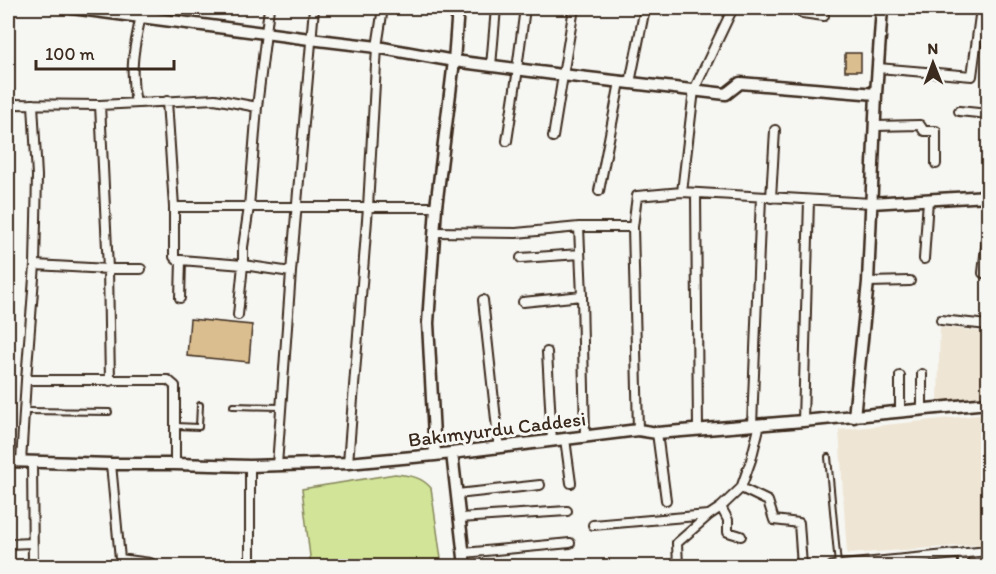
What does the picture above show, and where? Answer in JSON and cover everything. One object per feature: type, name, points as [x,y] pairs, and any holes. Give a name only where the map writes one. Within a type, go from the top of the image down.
[{"type":"street","points":[[72,8],[377,47],[491,66],[726,94],[740,83],[876,94]]},
{"type":"street","points":[[238,315],[257,107],[269,8]]},
{"type":"street","points":[[277,465],[314,8]]},
{"type":"street","points":[[348,463],[368,207],[377,47],[383,8]]},
{"type":"street","points":[[435,455],[428,323],[436,207],[454,61],[458,8]]},
{"type":"street","points":[[491,66],[496,8]]},
{"type":"street","points":[[507,141],[525,8]]},
{"type":"street","points":[[553,137],[574,8]]},
{"type":"street","points":[[599,191],[645,8]]},
{"type":"street","points":[[682,192],[694,90],[733,8]]},
{"type":"street","points":[[799,8],[802,13],[824,16]]},
{"type":"street","points":[[854,417],[868,282],[882,8]]},
{"type":"street","points":[[878,68],[972,76],[981,8]]},
{"type":"street","points":[[136,103],[132,85],[132,63],[141,16]]},
{"type":"street","points":[[8,104],[100,105],[215,99],[257,107]]},
{"type":"street","points":[[167,101],[174,207],[174,257],[177,260],[243,265],[291,273]]},
{"type":"street","points":[[33,104],[37,176],[35,265],[24,411],[33,567]]},
{"type":"street","points":[[100,105],[108,269],[110,381]]},
{"type":"street","points":[[959,111],[988,114]]},
{"type":"street","points":[[875,126],[920,125],[924,131],[936,131],[936,165]]},
{"type":"street","points":[[771,198],[775,130]]},
{"type":"street","points":[[638,430],[633,228],[637,196],[682,192],[871,203],[988,196]]},
{"type":"street","points":[[696,193],[699,430]]},
{"type":"street","points":[[678,567],[677,543],[741,488],[752,460],[756,424],[761,197]]},
{"type":"street","points":[[803,421],[808,200]]},
{"type":"street","points":[[924,259],[928,200]]},
{"type":"street","points":[[174,207],[436,207]]},
{"type":"street","points":[[434,232],[516,233],[579,227],[633,228]]},
{"type":"street","points":[[579,227],[585,436]]},
{"type":"street","points":[[983,273],[988,229]]},
{"type":"street","points":[[521,258],[580,254]]},
{"type":"street","points":[[180,298],[181,260]]},
{"type":"street","points":[[35,265],[108,269],[141,268]]},
{"type":"street","points":[[868,282],[910,281]]},
{"type":"street","points":[[524,302],[582,296]]},
{"type":"street","points":[[483,300],[499,447]]},
{"type":"street","points":[[941,320],[988,325]]},
{"type":"street","points":[[547,352],[552,441]]},
{"type":"street","points":[[922,374],[922,410]]},
{"type":"street","points":[[900,376],[900,412]]},
{"type":"street","points":[[26,380],[168,380],[175,386],[175,464]]},
{"type":"street","name":"Bakımyurdu Caddesi","points":[[8,461],[250,466],[348,463],[435,455],[638,430],[657,433],[699,430],[988,404]]},
{"type":"street","points":[[657,433],[666,500]]},
{"type":"street","points":[[565,439],[571,483]]},
{"type":"street","points":[[452,453],[465,567]]},
{"type":"street","points":[[111,464],[120,559],[150,563],[150,567]]},
{"type":"street","points":[[250,466],[250,567]]},
{"type":"street","points":[[457,494],[540,485]]},
{"type":"street","points":[[741,488],[768,501],[774,520],[799,523],[802,567]]},
{"type":"street","points":[[721,507],[728,520],[728,532],[741,536]]},
{"type":"street","points":[[460,518],[567,511]]},
{"type":"street","points":[[593,525],[709,515]]},
{"type":"street","points":[[8,544],[32,543]]},
{"type":"street","points":[[464,552],[570,543]]},
{"type":"street","points":[[832,567],[912,562],[988,551]]},
{"type":"street","points":[[963,553],[963,567]]},
{"type":"lane","points":[[175,426],[200,427],[200,405]]},
{"type":"lane","points":[[233,406],[281,407]]},
{"type":"lane","points":[[24,411],[109,412]]},
{"type":"lane","points":[[828,457],[838,566]]},
{"type":"shaded area","points":[[940,327],[988,332],[988,395],[938,402]]},
{"type":"shaded area","points":[[988,414],[988,544],[847,554],[839,430]]},
{"type":"green space","points":[[395,474],[419,479],[431,488],[442,566],[348,566],[347,560],[311,565],[302,489]]},
{"type":"building","points":[[845,53],[861,53],[861,71],[845,71]]},
{"type":"building","points":[[190,319],[252,325],[249,362],[187,356]]}]
